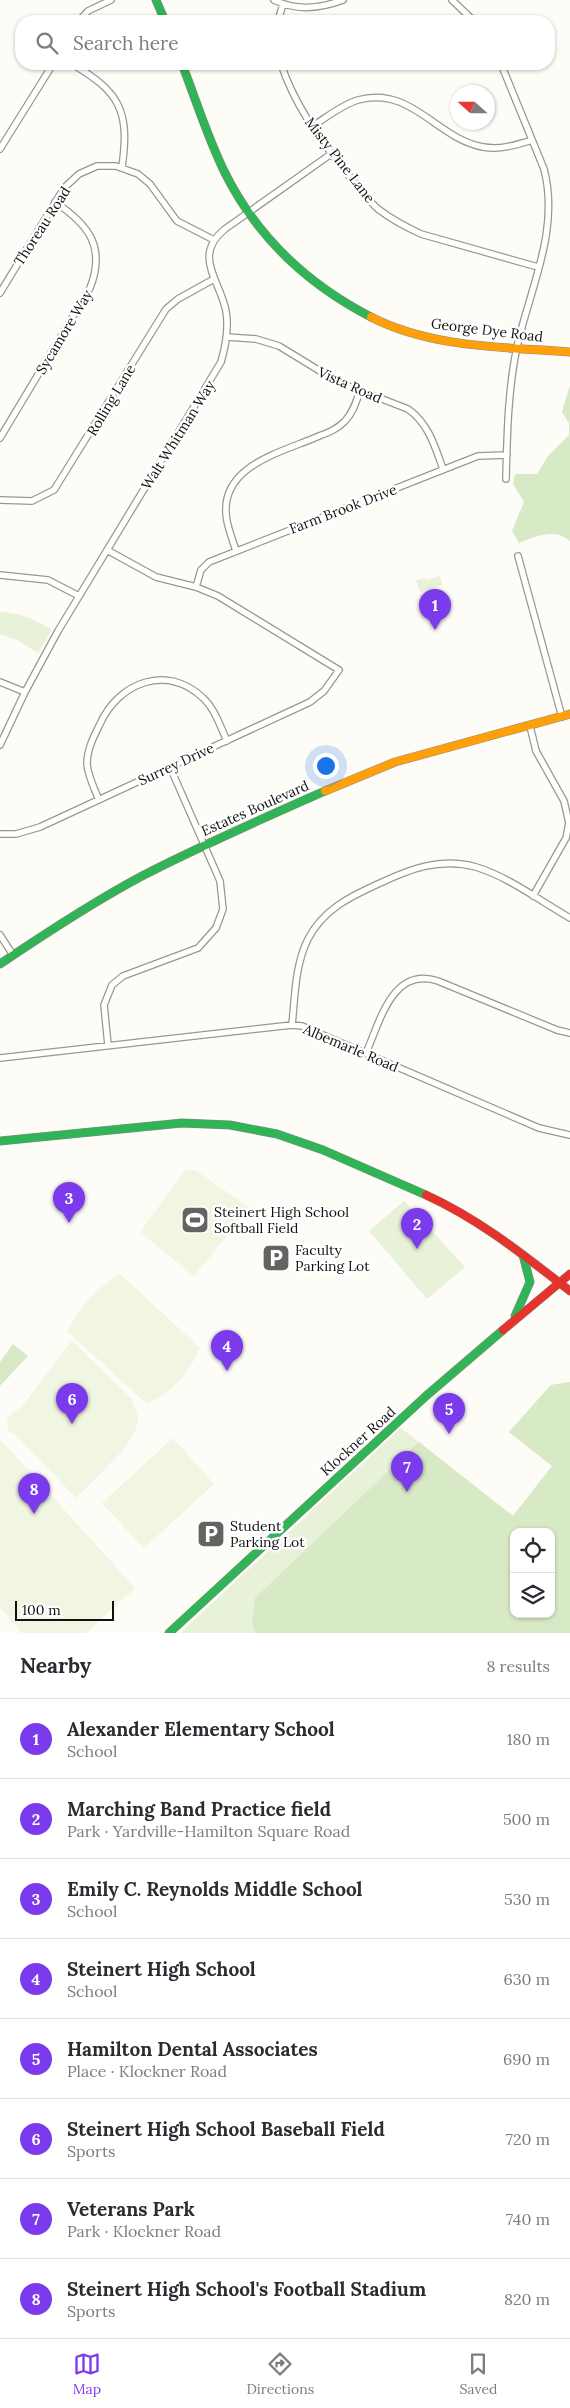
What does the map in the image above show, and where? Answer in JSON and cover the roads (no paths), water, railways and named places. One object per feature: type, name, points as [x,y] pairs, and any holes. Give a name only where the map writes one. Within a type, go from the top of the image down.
[{"type":"street","points":[[84,15],[88,11],[111,0]]},
{"type":"street","points":[[156,0],[162,15]]},
{"type":"street","points":[[274,0],[294,7],[317,8],[343,0]]},
{"type":"street","points":[[452,0],[468,15]]},
{"type":"street","points":[[280,15],[283,4]]},
{"type":"street","points":[[0,149],[49,70]]},
{"type":"street","points":[[82,70],[97,79],[112,94],[118,104],[125,133],[122,167]]},
{"type":"street","name":"George Dye Road","points":[[184,70],[222,166],[248,212],[291,263],[323,290],[359,312],[397,328],[437,339],[570,352]]},
{"type":"street","name":"Misty Pine Lane","points":[[283,70],[291,90],[311,127],[365,196],[384,213],[406,227],[434,239],[538,267]]},
{"type":"street","points":[[503,70],[544,169],[550,200],[548,227],[517,348],[506,454],[506,479]]},
{"type":"street","points":[[311,127],[348,104],[358,100],[380,97],[409,105],[463,140],[477,146],[502,148],[532,140]]},
{"type":"street","points":[[214,240],[224,229],[332,154]]},
{"type":"street","name":"Thoreau Road","points":[[0,293],[71,180],[97,166],[122,167],[146,180],[182,225],[214,240]]},
{"type":"street","name":"Sycamore Way","points":[[0,438],[90,288],[94,278],[96,256],[91,237],[80,220],[56,202]]},
{"type":"street","name":"Walt Whitman Way","points":[[0,744],[24,692],[79,596],[216,374],[227,337],[226,311],[209,260],[214,240]]},
{"type":"street","name":"Rolling Lane","points":[[0,500],[32,501],[54,490],[166,309],[178,299],[214,279]]},
{"type":"street","name":"Vista Road","points":[[227,337],[256,339],[273,344],[320,372],[360,391],[408,410],[416,415],[427,428],[443,469]]},
{"type":"street","points":[[236,550],[226,512],[230,493],[240,475],[256,462],[339,427],[351,414],[360,391]]},
{"type":"street","name":"Farm Brook Drive","points":[[196,587],[204,566],[236,550],[478,456],[506,454]]},
{"type":"street","points":[[107,550],[156,577],[196,587]]},
{"type":"street","points":[[518,556],[562,717]]},
{"type":"street","points":[[0,575],[48,580],[79,596]]},
{"type":"street","name":"Surrey Drive","points":[[0,834],[28,831],[310,702],[324,691],[339,670],[218,596],[196,587]]},
{"type":"street","points":[[99,800],[88,774],[87,757],[90,747],[111,703],[134,686],[144,682],[166,680],[194,691],[209,705],[227,741]]},
{"type":"street","points":[[0,682],[24,692]]},
{"type":"street","name":"Estates Boulevard","points":[[0,964],[110,892],[204,844],[374,769],[570,714]]},
{"type":"street","points":[[530,726],[536,752],[564,801],[569,823],[566,838],[533,896]]},
{"type":"street","points":[[108,1046],[104,1005],[112,985],[123,976],[189,953],[205,942],[216,928],[223,909],[223,890],[170,767]]},
{"type":"street","points":[[292,1025],[299,962],[316,926],[325,915],[350,896],[410,869],[423,865],[450,863],[476,867],[489,872],[570,918]]},
{"type":"street","points":[[0,935],[14,955]]},
{"type":"street","points":[[366,1054],[396,990],[408,981],[423,978],[438,981],[557,1030],[570,1033]]},
{"type":"street","name":"Albemarle Road","points":[[0,1058],[292,1025],[302,1026],[539,1128],[570,1135]]},
{"type":"street","points":[[0,1141],[174,1123],[206,1123],[277,1134],[323,1150],[439,1201],[465,1215],[523,1255],[570,1292]]},
{"type":"street","points":[[513,1321],[530,1282],[523,1255]]},
{"type":"street","name":"Klockner Road","points":[[169,1633],[426,1396],[558,1282],[570,1274]]},
{"type":"place","name":"Alexander Elementary School","points":[[435,630]]},
{"type":"place","name":"Steinert High School Softball Field","points":[[195,1220]]},
{"type":"place","name":"Emily C. Reynolds Middle School","points":[[69,1223]]},
{"type":"place","name":"Marching Band Practice field","points":[[417,1249]]},
{"type":"place","name":"Faculty Parking Lot","points":[[276,1258]]},
{"type":"place","name":"Steinert High School","points":[[227,1371]]},
{"type":"place","name":"Steinert High School Baseball Field","points":[[72,1424]]},
{"type":"place","name":"Hamilton Dental Associates","points":[[449,1434]]},
{"type":"place","name":"Veterans Park","points":[[407,1492]]},
{"type":"place","name":"Steinert High School's Football Stadium","points":[[34,1514]]},
{"type":"place","name":"Student Parking Lot","points":[[211,1534]]}]
